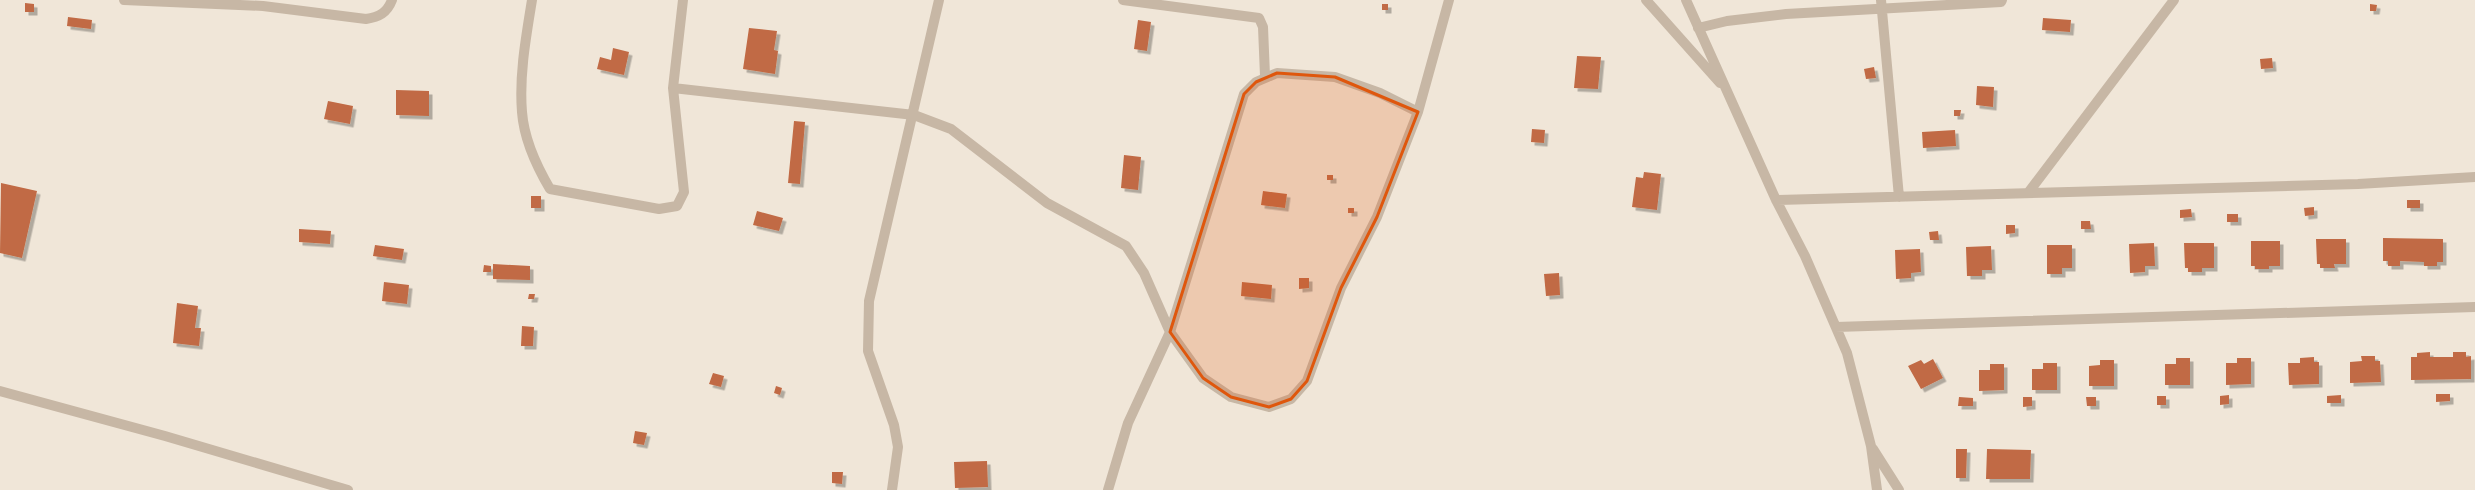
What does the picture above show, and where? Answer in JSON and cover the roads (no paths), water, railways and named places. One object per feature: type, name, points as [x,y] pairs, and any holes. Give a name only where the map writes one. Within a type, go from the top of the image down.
[{"type":"street","points":[[124,0],[263,3],[366,19],[381,15],[388,9],[392,0]]},
{"type":"street","points":[[532,0],[524,53],[522,113],[536,164],[550,189],[659,209],[677,206],[684,192],[673,88],[683,0]]},
{"type":"street","points":[[892,490],[898,447],[894,425],[868,351],[869,301],[914,115],[939,0]]},
{"type":"street","points":[[1124,0],[1259,18],[1263,27],[1265,76]]},
{"type":"street","points":[[1646,0],[1727,91]]},
{"type":"street","points":[[1686,0],[1776,200],[1805,256],[1847,352],[1871,446],[1876,490]]},
{"type":"street","points":[[1698,28],[1727,21],[1882,4],[2001,2],[2002,0]]},
{"type":"street","points":[[2028,193],[2174,0]]},
{"type":"street","points":[[673,88],[914,115],[951,130],[1047,203],[1126,246],[1144,273],[1170,332],[1204,378],[1231,397],[1268,407],[1291,398],[1307,382],[1341,288],[1376,217],[1418,112],[1449,1]]},
{"type":"street","points":[[1882,4],[1899,197]]},
{"type":"street","points":[[1108,490],[1128,423],[1170,332],[1244,94],[1265,76],[1277,74],[1336,77],[1380,93],[1418,112]]},
{"type":"street","points":[[1776,200],[2358,184],[2475,178]]},
{"type":"street","points":[[1836,327],[2475,307]]},
{"type":"street","points":[[0,391],[165,436],[348,490]]},
{"type":"street","points":[[1871,446],[1899,490]]}]
